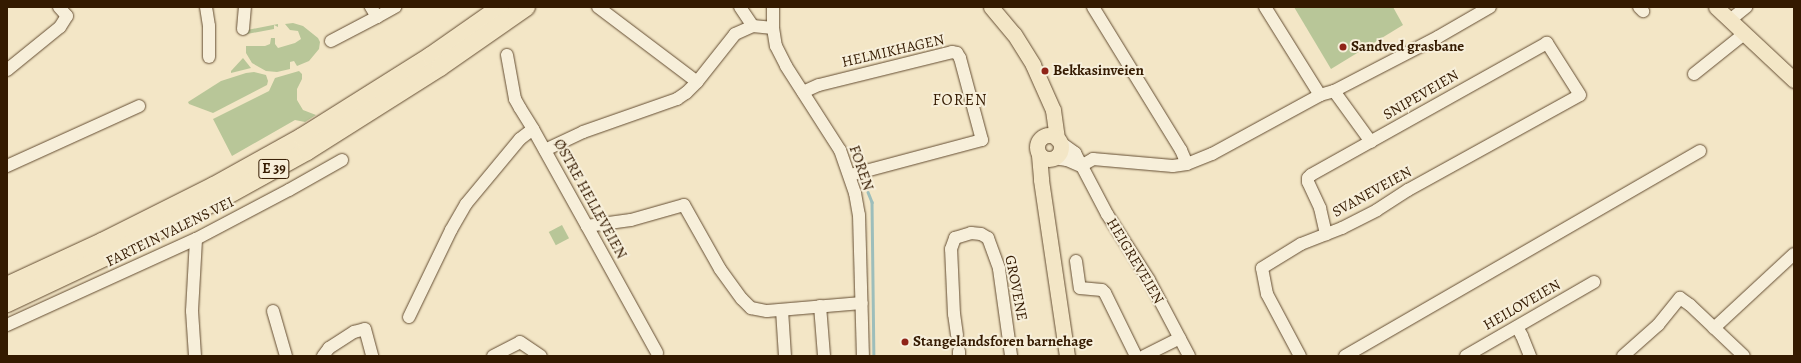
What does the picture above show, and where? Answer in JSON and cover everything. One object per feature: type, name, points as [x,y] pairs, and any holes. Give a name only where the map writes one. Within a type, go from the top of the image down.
[{"type":"highway","name":"E 39","points":[[7,286],[102,242],[214,186],[302,137],[425,60],[501,7]]},
{"type":"highway","name":"E 39","points":[[7,303],[109,255],[222,198],[307,151],[440,67],[526,7]]},
{"type":"main road","points":[[990,7],[1024,49],[1033,65],[1055,120],[1060,151],[1049,157],[1041,180],[1045,198],[1067,356]]},
{"type":"main road","points":[[1716,7],[1794,80]]},
{"type":"main road","points":[[1048,100],[1047,122],[1042,137],[1037,145],[1049,157]]},
{"type":"main road","points":[[1042,137],[1052,136],[1059,140]]},
{"type":"street","points":[[7,70],[60,27],[67,16],[59,7]]},
{"type":"street","points":[[206,7],[210,26],[209,56]]},
{"type":"street","points":[[243,29],[245,7]]},
{"type":"street","points":[[331,41],[374,12],[395,7]]},
{"type":"street","points":[[598,7],[697,82]]},
{"type":"street","points":[[740,7],[753,26]]},
{"type":"street","name":"FOREN","points":[[773,7],[772,28],[778,51],[840,150],[850,174],[859,215],[863,356]]},
{"type":"street","points":[[1093,7],[1181,150],[1187,164]]},
{"type":"street","points":[[1265,7],[1320,95]]},
{"type":"street","points":[[1049,157],[1067,160],[1081,166],[1093,159],[1173,166],[1187,164],[1212,154],[1320,95],[1334,91],[1438,37],[1490,7]]},
{"type":"street","points":[[1730,20],[1746,7]]},
{"type":"street","points":[[545,150],[583,132],[677,99],[686,93],[697,82],[735,34],[753,26],[772,28]]},
{"type":"street","points":[[1694,74],[1744,34]]},
{"type":"street","name":"SNIPEVEIEN","points":[[1326,234],[1320,208],[1308,182],[1308,178],[1547,42],[1580,95]]},
{"type":"street","name":"HELMIKHAGEN","points":[[803,92],[819,85],[952,52],[957,53],[960,58],[982,140],[850,174]]},
{"type":"street","name":"ØSTRE HELLEVEIEN","points":[[507,55],[515,99],[545,150],[657,353]]},
{"type":"street","points":[[1334,91],[1371,142]]},
{"type":"street","name":"SVANEVEIEN","points":[[1300,356],[1267,294],[1264,285],[1262,268],[1301,244],[1342,228],[1377,210],[1408,190],[1580,95]]},
{"type":"street","points":[[7,166],[138,106]]},
{"type":"street","points":[[409,317],[451,230],[466,204],[520,139],[533,129]]},
{"type":"street","name":"HEIGREVEIEN","points":[[1059,140],[1075,153],[1107,214],[1149,280],[1189,356]]},
{"type":"street","points":[[1345,356],[1700,151]]},
{"type":"street","name":"FARTEIN VALENS VEI","points":[[7,325],[196,239],[342,160]]},
{"type":"street","points":[[587,226],[631,220],[684,205],[720,269],[742,299],[751,308],[760,311],[862,303]]},
{"type":"street","name":"GROVENE","points":[[957,335],[949,315],[952,249],[955,238],[971,233],[981,234],[988,238],[999,269],[1011,356]]},
{"type":"street","points":[[195,356],[192,311],[196,239]]},
{"type":"street","points":[[1714,328],[1794,254]]},
{"type":"street","points":[[1076,261],[1080,288],[1102,290],[1105,293],[1136,356]]},
{"type":"street","name":"HEILOVEIEN","points":[[1466,356],[1594,282]]},
{"type":"street","points":[[1623,356],[1658,325],[1680,298],[1690,305],[1744,356]]},
{"type":"street","points":[[820,306],[824,356]]},
{"type":"street","points":[[782,310],[785,356]]},
{"type":"street","points":[[273,311],[286,356]]},
{"type":"street","points":[[1517,327],[1530,356]]},
{"type":"street","points":[[323,356],[329,348],[354,332],[365,328],[372,356]]},
{"type":"street","points":[[1144,356],[1180,338]]},
{"type":"street","points":[[493,356],[520,342],[541,356]]},
{"type":"green space","name":"Sandved grasbane","points":[[1294,7],[1393,7],[1403,25],[1331,69]]},
{"type":"green space","points":[[293,23],[303,26],[318,38],[320,42],[319,49],[309,61],[297,66],[294,61],[290,62],[290,69],[277,72],[266,71],[252,63],[246,53],[246,46],[265,46],[270,44],[271,38],[275,38],[275,44],[278,48],[295,43],[301,39],[298,31],[290,30],[285,24]]},
{"type":"green space","points":[[278,24],[278,27],[274,25],[274,29],[245,35],[245,31],[247,30]]},
{"type":"green space","points":[[243,58],[251,68],[231,73],[231,71]]},
{"type":"green space","points":[[299,71],[302,74],[302,79],[297,89],[297,100],[303,110],[316,115],[305,122],[295,120],[232,156],[213,119],[269,91],[275,78]]},
{"type":"green space","points":[[254,72],[266,75],[268,81],[267,85],[213,113],[189,104],[188,102],[221,81]]},
{"type":"green space","points":[[562,225],[569,238],[556,245],[549,232]]},
{"type":"waterway","points":[[868,192],[872,202],[874,356]]},
{"type":"place","name":"Sandved grasbane","points":[[1343,47]]},
{"type":"place","name":"Bekkasinveien","points":[[1045,71]]},
{"type":"place","name":"Stangelandsforen barnehage","points":[[905,342]]},
{"type":"district","name":"FOREN","points":[[960,100]]}]
